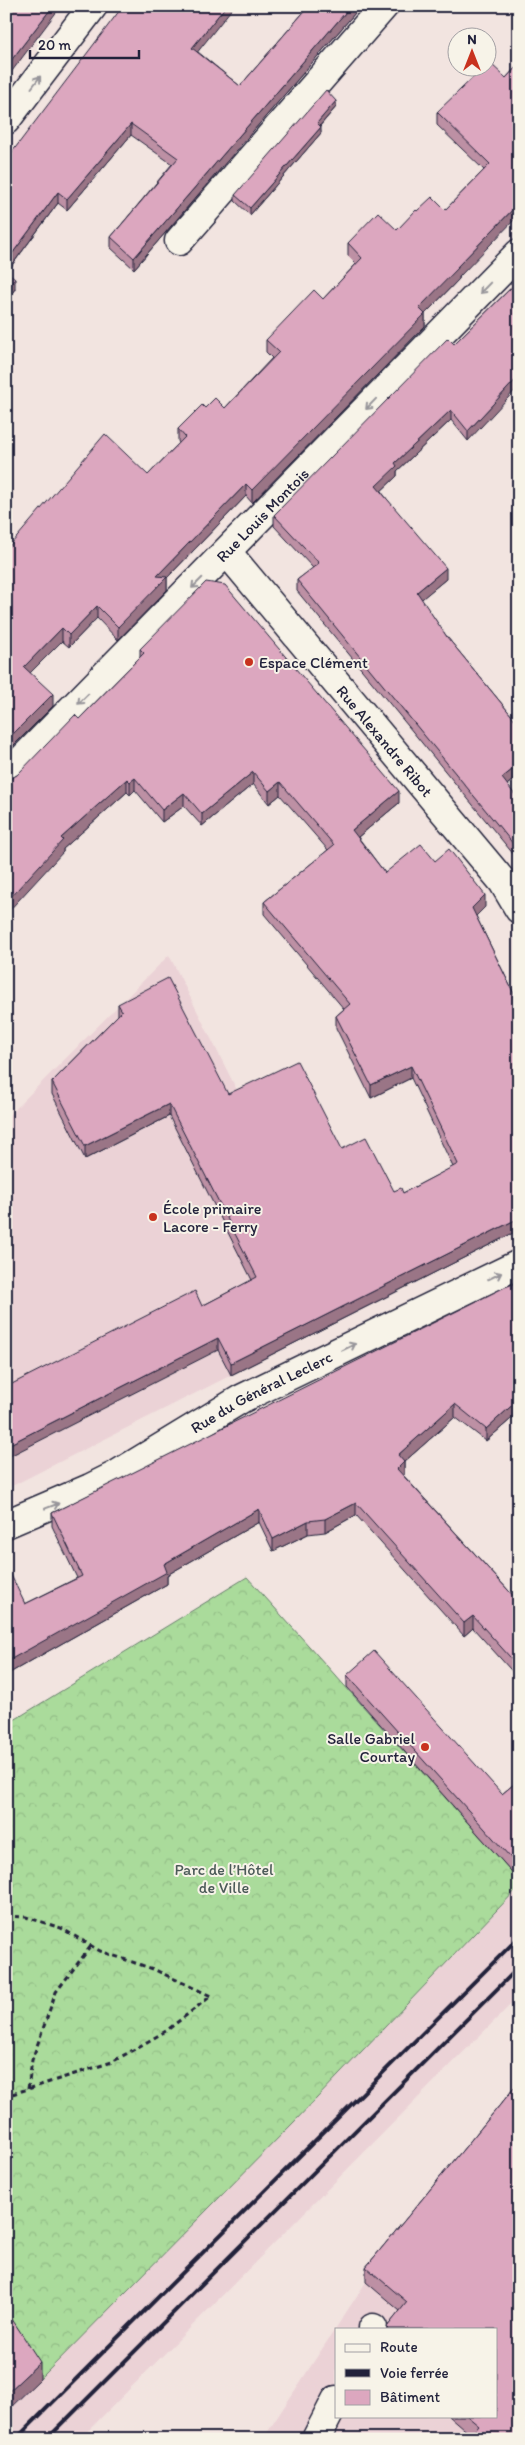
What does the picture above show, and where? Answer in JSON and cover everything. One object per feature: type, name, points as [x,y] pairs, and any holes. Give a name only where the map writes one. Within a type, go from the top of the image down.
[{"type":"street","points":[[6,120],[93,6]]},
{"type":"street","points":[[180,241],[384,6]]},
{"type":"street","name":"Rue Louis Montois","points":[[6,776],[519,253]]},
{"type":"street","name":"Rue Alexandre Ribot","points":[[227,552],[503,882],[519,909]]},
{"type":"street","name":"Rue du Général Leclerc","points":[[6,1524],[82,1492],[116,1475],[241,1399],[519,1264]]},
{"type":"street","points":[[316,2439],[335,2402]]},
{"type":"path","points":[[6,1916],[26,1917],[61,1928],[91,1946],[153,1969],[211,1996],[166,2031],[112,2062],[6,2096]]},
{"type":"path","points":[[28,2089],[32,2060],[56,1992],[91,1946]]},
{"type":"shaded area","name":"École primaire Lacore - Ferry","points":[[169,955],[350,1315],[6,1489],[6,1118]]},
{"type":"shaded area","points":[[519,1887],[519,1996],[80,2439],[6,2439],[6,2412],[294,2122]]},
{"type":"shaded area","points":[[519,2097],[519,2439],[263,2439],[335,2329],[335,2418],[498,2418],[498,2328],[336,2328],[366,2282]]},
{"type":"green space","name":"Parc de l’Hôtel de Ville","points":[[247,1577],[519,1880],[519,1887],[294,2122],[40,2379],[6,2327],[6,1725]]},
{"type":"building","points":[[6,6],[53,6],[6,67]]},
{"type":"building","points":[[123,6],[226,6],[192,48],[240,86],[309,6],[351,6],[134,258],[111,237],[178,158],[131,124],[67,199],[58,192],[6,262],[6,160]]},
{"type":"building","points":[[519,64],[519,203],[419,308],[425,314],[252,490],[246,484],[157,576],[167,577],[118,627],[97,606],[69,635],[62,628],[24,667],[53,694],[6,741],[6,550],[105,434],[148,475],[185,437],[178,429],[202,405],[205,408],[215,398],[225,408],[279,352],[266,340],[314,290],[323,299],[362,258],[348,243],[378,212],[397,230],[416,210],[432,197],[445,210],[490,164],[437,112],[473,78],[498,78],[498,70],[506,78]]},
{"type":"building","points":[[326,90],[336,101],[317,123],[321,127],[250,208],[235,195]]},
{"type":"building","points":[[6,271],[15,278],[6,290]]},
{"type":"building","points":[[519,280],[519,376],[468,431],[451,410],[395,463],[397,466],[376,486],[446,568],[417,592],[447,637],[516,721],[519,719],[519,764],[502,778],[519,800],[519,851],[297,580],[319,563],[274,515],[448,338],[454,344]]},
{"type":"building","points":[[206,582],[225,585],[399,791],[352,830],[385,873],[421,844],[435,861],[449,849],[485,895],[472,908],[519,1004],[519,1218],[231,1363],[218,1338],[6,1446],[6,1387],[195,1291],[202,1306],[257,1277],[169,1104],[85,1146],[52,1082],[122,1011],[118,1004],[168,978],[228,1094],[297,1061],[342,1149],[366,1137],[394,1191],[401,1188],[403,1193],[458,1164],[411,1066],[371,1085],[336,1016],[350,1004],[264,902],[334,845],[280,782],[269,791],[253,772],[202,814],[184,793],[162,810],[135,778],[130,782],[127,779],[61,838],[63,840],[6,902],[6,779],[17,775],[75,715],[79,719],[144,653],[140,649]]},
{"type":"building","points":[[516,1283],[519,1285],[519,1399],[486,1429],[455,1404],[398,1455],[404,1462],[397,1469],[519,1602],[519,1667],[473,1616],[464,1623],[356,1503],[325,1519],[308,1521],[273,1539],[259,1509],[164,1564],[167,1572],[6,1662],[6,1572],[9,1571],[25,1604],[82,1576],[52,1513]]},
{"type":"building","name":"Salle Gabriel Courtay","points":[[374,1651],[502,1794],[519,1780],[519,1867],[347,1675]]},
{"type":"building","points":[[519,2082],[519,2439],[468,2439],[479,2426],[469,2418],[498,2418],[498,2328],[388,2328],[407,2302],[366,2267]]},
{"type":"building","points":[[6,2310],[40,2362],[6,2394]]},
{"type":"railway","points":[[16,2439],[519,1937]]},
{"type":"railway","points":[[47,2439],[519,1967]]},
{"type":"place","name":"Espace Clément","points":[[249,662]]},
{"type":"place","name":"École primaire Lacore - Ferry","points":[[153,1217]]},
{"type":"place","name":"Salle Gabriel Courtay","points":[[425,1747]]}]
